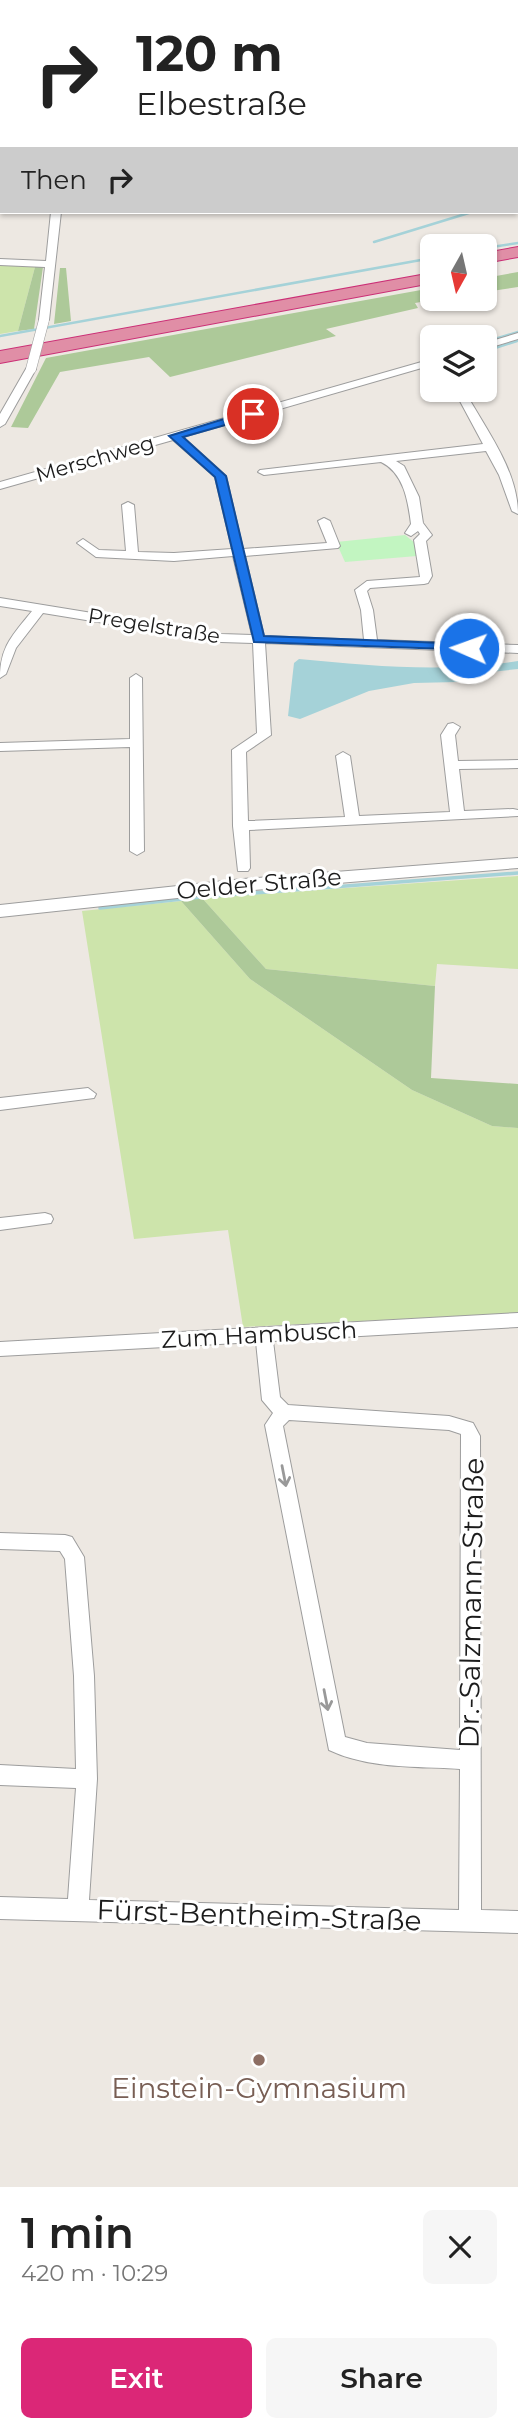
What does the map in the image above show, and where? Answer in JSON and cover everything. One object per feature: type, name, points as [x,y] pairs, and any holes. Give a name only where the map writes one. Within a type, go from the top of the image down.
[{"type":"highway","points":[[497,256],[518,252]]},
{"type":"highway","points":[[497,267],[518,263]]},
{"type":"highway","points":[[0,345],[420,270]]},
{"type":"highway","points":[[0,357],[420,280]]},
{"type":"street","points":[[0,425],[32,369],[44,320],[56,214]]},
{"type":"street","points":[[0,262],[51,264]]},
{"type":"street","points":[[497,343],[518,337]]},
{"type":"street","name":"Merschweg","points":[[0,485],[420,365]]},
{"type":"street","points":[[466,402],[490,447],[518,511]]},
{"type":"street","points":[[175,436],[220,476],[259,639],[264,735],[239,750],[243,868]]},
{"type":"street","points":[[264,472],[490,447]]},
{"type":"street","points":[[398,466],[411,454]]},
{"type":"street","points":[[372,644],[368,610],[360,590],[367,585],[424,580],[426,576],[420,540],[411,535],[417,524],[413,497],[398,466],[383,459]]},
{"type":"street","points":[[128,505],[132,556]]},
{"type":"street","points":[[83,543],[96,553],[132,556],[238,553],[334,546],[324,521]]},
{"type":"street","name":"Pregelstraße","points":[[0,602],[221,638],[518,649]]},
{"type":"street","points":[[0,674],[5,648],[40,608]]},
{"type":"street","points":[[136,678],[137,851]]},
{"type":"street","points":[[453,727],[448,735],[457,813]]},
{"type":"street","points":[[0,747],[136,743]]},
{"type":"street","points":[[343,756],[353,821]]},
{"type":"street","points":[[451,765],[518,764]]},
{"type":"street","points":[[240,826],[457,813],[513,813]]},
{"type":"street","name":"Oelder Straße","points":[[0,911],[243,885],[518,863]]},
{"type":"street","points":[[0,1104],[88,1094]]},
{"type":"street","points":[[0,1224],[45,1219]]},
{"type":"street","name":"Zum Hambusch","points":[[0,1349],[518,1320]]},
{"type":"street","points":[[264,1335],[271,1400],[285,1412],[274,1425],[336,1742],[351,1750],[367,1753],[470,1760]]},
{"type":"street","name":"Dr.-Salzmann-Straße","points":[[285,1412],[449,1423],[467,1428],[471,1436],[474,1446],[470,1921]]},
{"type":"street","points":[[0,1541],[65,1543],[74,1557],[84,1676],[86,1779],[78,1909]]},
{"type":"street","points":[[0,1774],[86,1779]]},
{"type":"street","name":"Fürst-Bentheim-Straße","points":[[0,1908],[518,1922]]},
{"type":"green space","points":[[0,265],[35,267],[18,331],[0,334]]},
{"type":"green space","points":[[35,267],[43,267],[34,329],[18,331]]},
{"type":"green space","points":[[60,268],[66,268],[71,321],[54,324]]},
{"type":"green space","points":[[518,272],[518,287],[497,290],[497,276]]},
{"type":"green space","points":[[420,290],[420,302],[415,303],[418,308],[326,329],[336,336],[170,377],[149,357],[60,372],[28,428],[11,427],[46,358]]},
{"type":"green space","points":[[405,535],[415,543],[417,556],[345,562],[336,542]]},
{"type":"green space","points":[[518,876],[518,969],[437,964],[435,986],[266,969],[202,898]]},
{"type":"green space","points":[[202,898],[266,969],[435,986],[431,1078],[518,1084],[518,1128],[492,1126],[412,1090],[250,979],[181,901]]},
{"type":"green space","points":[[181,901],[250,979],[412,1090],[492,1126],[518,1128],[518,1313],[243,1327],[228,1230],[134,1239],[82,911]]},
{"type":"water","points":[[299,659],[381,666],[436,667],[518,661],[518,669],[491,672],[457,682],[414,683],[369,691],[300,719],[288,716],[294,663]]},
{"type":"waterway","points":[[374,242],[465,214]]},
{"type":"waterway","points":[[497,246],[518,243]]},
{"type":"waterway","points":[[0,336],[420,260]]},
{"type":"waterway","points":[[497,338],[518,332]]},
{"type":"waterway","points":[[497,347],[517,341]]},
{"type":"waterway","points":[[100,908],[201,897],[518,873]]},
{"type":"place","name":"Einstein-Gymnasium","points":[[259,2060]]},
{"type":"route","points":[[253,414],[175,436],[220,476],[259,639],[469,648]]}]
